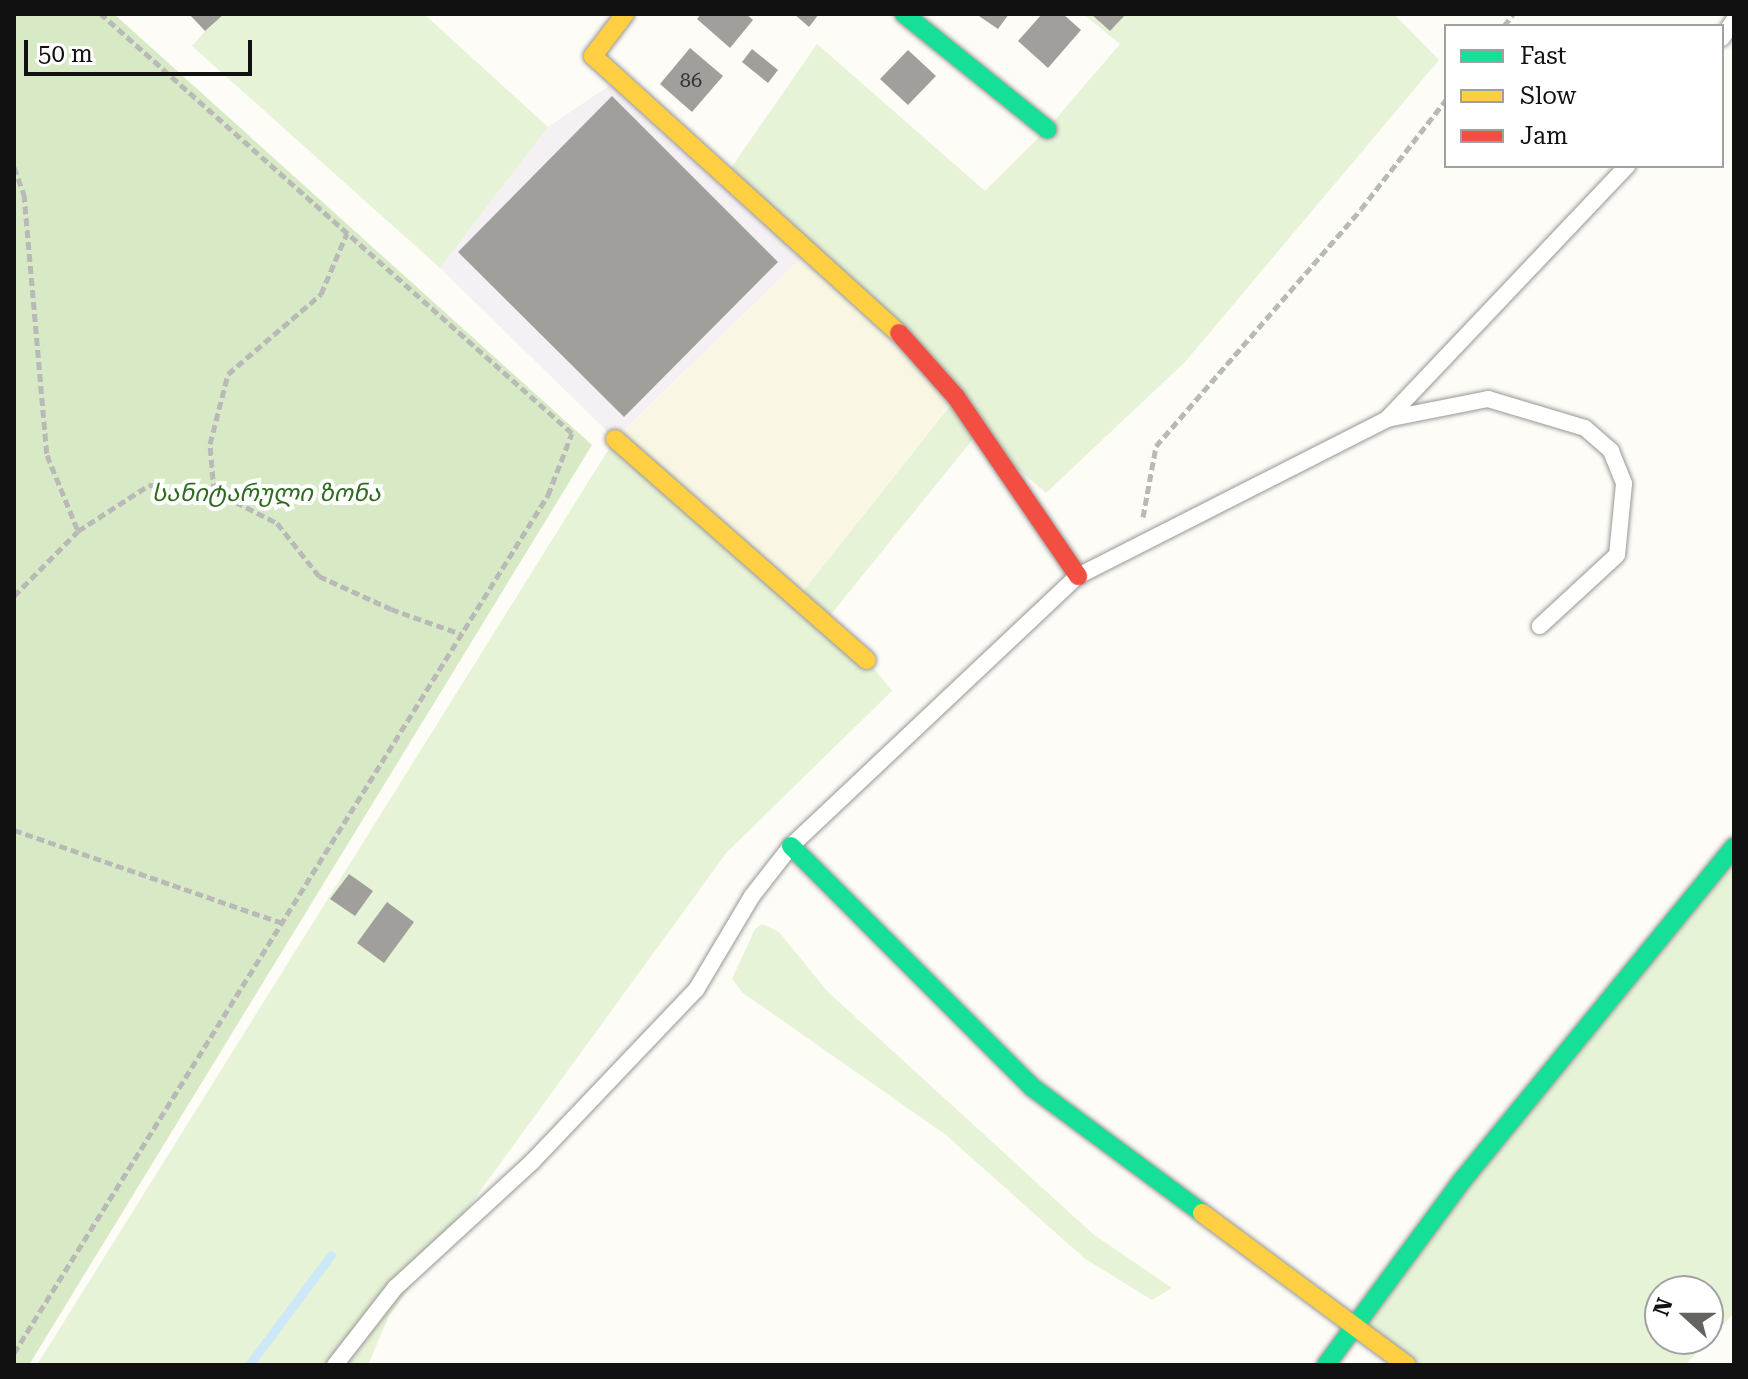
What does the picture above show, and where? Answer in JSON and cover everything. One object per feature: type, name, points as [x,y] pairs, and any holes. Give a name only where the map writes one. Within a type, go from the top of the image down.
[{"type":"street","points":[[625,14],[593,56],[913,345],[956,397],[1078,576]]},
{"type":"street","points":[[904,14],[1047,129]]},
{"type":"street","points":[[615,439],[867,660]]},
{"type":"street","points":[[791,846],[1032,1087],[1407,1365]]},
{"type":"street","points":[[1326,1365],[1460,1183],[1734,847]]},
{"type":"lane","points":[[1726,34],[1734,20]]},
{"type":"lane","points":[[1387,419],[1625,168]]},
{"type":"lane","points":[[335,1365],[395,1288],[532,1162],[696,990],[752,896],[791,846],[1078,576],[1387,419],[1488,399],[1585,428],[1611,451],[1624,484],[1617,555],[1540,626]]},
{"type":"path","points":[[14,1353],[548,495],[572,433],[101,14]]},
{"type":"path","points":[[1137,546],[1156,446],[1361,209],[1444,103]]},
{"type":"path","points":[[14,167],[24,194],[47,455],[78,531]]},
{"type":"path","points":[[214,491],[210,444],[228,374],[321,294],[347,233]]},
{"type":"path","points":[[14,596],[78,531],[149,485],[214,491],[277,523],[319,576],[391,609],[461,634]]},
{"type":"path","points":[[14,830],[282,923]]},
{"type":"shaded area","points":[[619,79],[810,250],[615,439],[440,268],[548,127]]},
{"type":"shaded area","points":[[810,250],[956,397],[797,599],[615,440]]},
{"type":"green space","name":"სანიტარული ზონა","points":[[14,14],[114,14],[592,445],[29,1365],[14,1365]]},
{"type":"green space","points":[[220,14],[424,14],[548,127],[440,268],[192,46]]},
{"type":"green space","points":[[1083,14],[1394,14],[1439,60],[1185,362],[1046,493],[977,434],[824,623],[867,660],[892,691],[727,852],[389,1316],[368,1365],[37,1365],[615,439],[797,599],[956,398],[726,175],[817,44],[985,191],[1047,129],[1120,44]]},
{"type":"green space","points":[[1734,847],[1734,1313],[1724,1324],[1724,1275],[1644,1275],[1644,1355],[1694,1355],[1685,1365],[1407,1365],[1355,1326]]},
{"type":"green space","points":[[762,924],[779,932],[827,991],[1093,1234],[1172,1288],[1152,1300],[1084,1258],[946,1135],[743,993],[732,979],[755,929]]},
{"type":"building","points":[[189,14],[224,14],[205,31]]},
{"type":"building","points":[[701,14],[746,14],[753,20],[730,48],[697,19]]},
{"type":"building","points":[[794,14],[819,14],[809,27]]},
{"type":"building","points":[[976,14],[1009,14],[998,29]]},
{"type":"building","points":[[1042,14],[1063,14],[1081,30],[1048,68],[1018,41]]},
{"type":"building","points":[[1091,14],[1126,14],[1110,31]]},
{"type":"building","points":[[690,48],[723,76],[692,112],[660,84]]},
{"type":"building","points":[[752,49],[778,70],[768,83],[742,62]]},
{"type":"building","points":[[908,50],[936,76],[908,105],[880,79]]},
{"type":"building","points":[[612,96],[778,262],[624,417],[458,252]]},
{"type":"building","points":[[349,874],[373,891],[355,916],[330,899]]},
{"type":"building","points":[[387,902],[414,922],[384,963],[357,943]]},
{"type":"waterway","points":[[249,1365],[331,1255]]},
{"type":"traffic: fast","points":[[904,14],[1047,129]]},
{"type":"traffic: fast","points":[[791,846],[1032,1087],[1202,1213]]},
{"type":"traffic: fast","points":[[1326,1365],[1460,1183],[1734,847]]},
{"type":"traffic: slow","points":[[625,14],[593,56],[899,333]]},
{"type":"traffic: slow","points":[[615,439],[867,660]]},
{"type":"traffic: slow","points":[[1202,1213],[1407,1365]]},
{"type":"traffic: jam","points":[[899,333],[956,397],[1078,576]]}]
